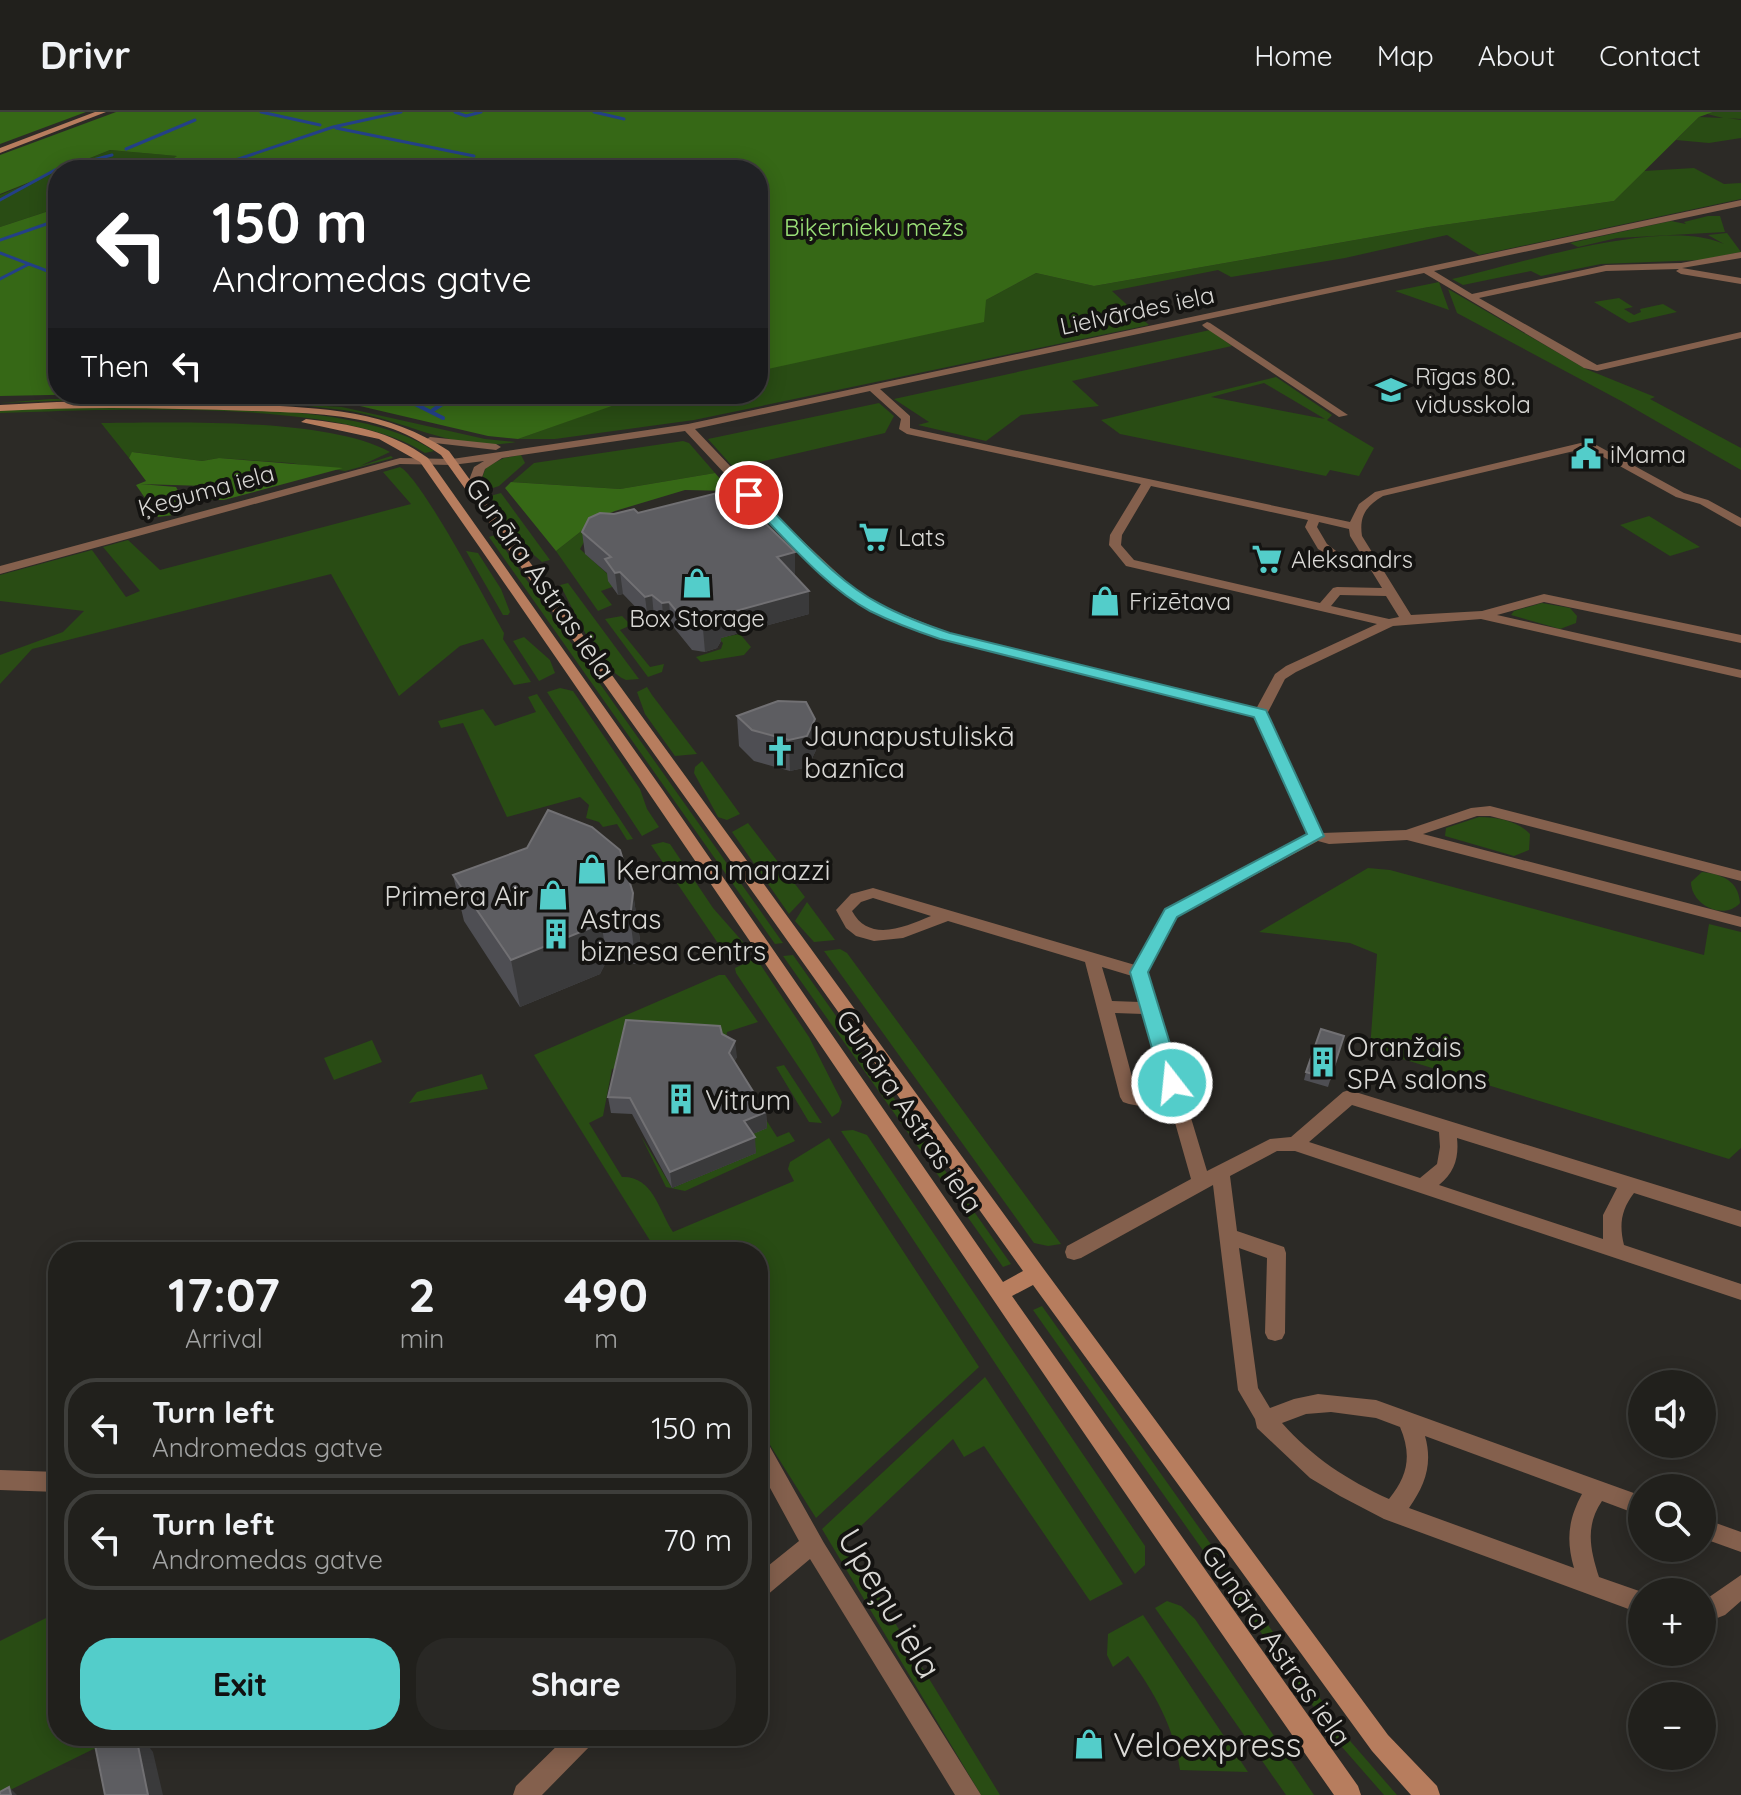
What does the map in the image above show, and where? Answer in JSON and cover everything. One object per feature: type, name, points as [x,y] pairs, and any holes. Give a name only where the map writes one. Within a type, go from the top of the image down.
[{"type":"main road","points":[[0,151],[102,112]]},
{"type":"main road","name":"Lielvārdes iela","points":[[0,408],[115,404]]},
{"type":"main road","name":"Lielvārdes iela","points":[[164,404],[300,411],[379,422],[430,440],[448,457]]},
{"type":"main road","name":"Lielvārdes iela","points":[[0,417],[141,413],[286,420],[356,428],[406,446],[424,460]]},
{"type":"main road","name":"Gunāra Astras iela","points":[[448,457],[1036,1274],[1380,1743],[1428,1795]]},
{"type":"main road","name":"Gunāra Astras iela","points":[[424,460],[768,952],[1000,1293],[1349,1795]]},
{"type":"main road","points":[[475,532],[500,526]]},
{"type":"main road","points":[[1000,1293],[1036,1274]]},
{"type":"street","name":"Lielvārdes iela","points":[[424,460],[509,453],[539,446],[688,427],[1741,203]]},
{"type":"street","points":[[1469,297],[1606,268],[1669,267],[1741,255]]},
{"type":"street","points":[[1669,267],[1741,281]]},
{"type":"street","points":[[1427,271],[1597,368],[1741,335]]},
{"type":"street","points":[[1207,325],[1343,415]]},
{"type":"street","points":[[874,389],[906,418],[904,429],[911,432],[1354,526]]},
{"type":"street","points":[[688,427],[793,539],[844,586],[873,607],[945,636],[1260,714]]},
{"type":"street","name":"Lielvārdes iela","points":[[430,440],[494,447],[539,446]]},
{"type":"street","points":[[1407,619],[1356,536],[1354,526],[1365,502],[1379,494],[1589,444],[1680,495],[1704,502],[1741,523]]},
{"type":"street","points":[[448,457],[494,447]]},
{"type":"street","name":"Gunāra Astras iela","points":[[472,488],[480,467],[509,453]]},
{"type":"street","name":"Ķeguma iela","points":[[0,570],[400,461],[424,460]]},
{"type":"street","points":[[1147,484],[1116,535],[1115,545],[1130,563],[1389,623]]},
{"type":"street","points":[[1314,519],[1311,527],[1322,546],[1334,554]]},
{"type":"street","points":[[1322,608],[1337,591],[1390,592]]},
{"type":"street","points":[[1260,714],[1280,677],[1389,623],[1407,619],[1481,615],[1544,598],[1741,639]]},
{"type":"street","points":[[1481,615],[1741,674]]},
{"type":"street","points":[[1260,714],[1316,836]]},
{"type":"street","points":[[1407,835],[1476,811],[1490,811],[1741,876]]},
{"type":"street","points":[[1628,1598],[1367,1503],[1321,1475],[1264,1421],[1248,1390],[1228,1236],[1210,1176],[1179,1107],[1139,972],[1171,913],[1316,836],[1407,835],[1741,922]]},
{"type":"street","points":[[946,915],[914,930],[886,935],[860,934],[849,925],[844,910],[856,898],[873,893],[1139,972]]},
{"type":"street","points":[[1092,958],[1129,1097],[1179,1107]]},
{"type":"street","points":[[1105,1006],[1150,1009]]},
{"type":"street","points":[[1295,1144],[1349,1097],[1741,1219]]},
{"type":"street","points":[[1422,1186],[1440,1177],[1448,1162],[1447,1127]]},
{"type":"street","points":[[1074,1252],[1210,1176],[1276,1144],[1295,1144],[1741,1292]]},
{"type":"street","points":[[1616,1251],[1610,1230],[1612,1213],[1618,1198],[1630,1184]]},
{"type":"street","points":[[1228,1236],[1277,1253],[1275,1333]]},
{"type":"street","points":[[1264,1421],[1298,1404],[1334,1401],[1376,1409],[1628,1501]]},
{"type":"street","points":[[1392,1512],[1409,1492],[1418,1469],[1420,1446],[1408,1421]]},
{"type":"street","name":"Upeņu iela","points":[[768,1462],[969,1795]]},
{"type":"street","points":[[0,1480],[48,1482]]},
{"type":"street","points":[[1590,1584],[1578,1548],[1577,1527],[1582,1509],[1597,1490]]},
{"type":"street","points":[[1716,1533],[1741,1542]]},
{"type":"street","points":[[768,1580],[814,1542]]},
{"type":"street","points":[[1716,1607],[1741,1586]]},
{"type":"street","points":[[525,1795],[573,1746]]},
{"type":"green space","points":[[0,112],[86,112],[0,144]]},
{"type":"green space","name":"Biķernieku mežs","points":[[116,112],[1713,112],[1699,117],[1614,201],[1429,227],[1094,286],[1036,273],[986,300],[984,322],[768,369],[768,160],[171,160],[177,156],[110,150],[85,160],[48,160],[48,175],[0,194],[0,155]]},
{"type":"green space","points":[[1741,112],[1741,119],[1728,118],[1741,120],[1741,138],[1709,143],[1676,140],[1699,117],[1723,118],[1707,114]]},
{"type":"green space","points":[[110,150],[178,156],[172,160],[86,160]]},
{"type":"green space","points":[[1694,168],[1724,184],[1741,183],[1741,199],[1479,255],[1447,235],[1345,258],[1231,277],[1218,270],[1112,291],[1149,325],[694,420],[555,439],[518,439],[616,404],[768,404],[768,368],[986,300],[1036,273],[1094,286],[1429,227],[1614,201],[1644,171]]},
{"type":"green space","points":[[48,175],[48,211],[0,227],[0,195]]},
{"type":"green space","points":[[48,211],[48,395],[0,396],[0,227]]},
{"type":"green space","points":[[1720,216],[1725,232],[1617,238],[1578,247],[1570,243],[1671,221],[1686,224],[1684,222]]},
{"type":"green space","points":[[1727,233],[1741,252],[1701,260],[1601,264],[1541,276],[1531,271],[1463,285],[1452,279],[1591,245],[1666,236],[1698,237],[1724,244],[1708,235]]},
{"type":"green space","points":[[1439,282],[1449,310],[1395,291]]},
{"type":"green space","points":[[1448,289],[1586,369],[1655,397],[1650,399],[1741,448],[1741,470],[1623,402],[1457,313]]},
{"type":"green space","points":[[1619,298],[1633,307],[1624,309],[1634,315],[1641,312],[1640,309],[1663,304],[1677,312],[1629,323],[1594,302]]},
{"type":"green space","points":[[1210,330],[1232,346],[1072,381],[1099,406],[1021,415],[986,441],[918,425],[929,422],[894,399]]},
{"type":"green space","points":[[1276,377],[1332,415],[1327,420],[1374,448],[1359,476],[1330,470],[1326,476],[1120,434],[1101,420]],"holes":[[[1264,383],[1325,419],[1211,397]]]},
{"type":"green space","points":[[48,399],[48,401],[0,403]]},
{"type":"green space","points":[[879,403],[894,416],[885,433],[734,468],[708,439]]},
{"type":"green space","points":[[287,404],[342,407],[485,439],[516,442],[472,443],[450,439],[343,410]]},
{"type":"green space","points":[[351,404],[617,404],[518,439],[488,436]]},
{"type":"green space","points":[[207,407],[311,414],[358,422],[400,434],[434,451],[425,453],[387,435],[338,423],[281,415],[158,410],[0,413],[0,410]]},
{"type":"green space","points":[[101,423],[290,427],[362,441],[390,452],[360,466],[391,456],[393,458],[141,527],[345,471],[290,463],[219,458],[202,461],[133,452],[129,458]]},
{"type":"green space","points":[[683,441],[689,443],[715,473],[620,489],[512,482],[534,463]]},
{"type":"green space","points":[[132,452],[202,461],[219,458],[343,468],[224,500],[206,500],[204,486],[140,484],[176,487],[180,494],[188,493],[193,500],[173,515],[158,517],[136,485],[146,481],[129,458]]},
{"type":"green space","points":[[521,455],[525,463],[499,486],[487,490],[481,481],[486,467],[504,458]]},
{"type":"green space","points":[[400,467],[410,476],[438,517],[504,633],[503,639],[531,682],[514,685],[483,639],[460,646],[399,696],[331,574],[32,649],[0,684],[0,655],[63,632],[84,611],[0,601],[0,575],[92,550],[126,597],[140,591],[103,547],[128,540],[160,570],[411,504],[383,472]]},
{"type":"green space","points":[[715,473],[731,491],[685,490],[615,511],[598,518],[556,551],[505,488],[511,482],[620,489]]},
{"type":"green space","points":[[501,493],[550,560],[542,562],[521,544],[490,496]]},
{"type":"green space","points":[[1649,516],[1700,547],[1670,556],[1620,525]]},
{"type":"green space","points":[[598,518],[580,549],[613,579],[615,586],[601,591],[612,605],[598,611],[556,551]]},
{"type":"green space","points":[[495,535],[783,943],[775,944],[489,537]]},
{"type":"green space","points":[[466,551],[478,553],[501,589],[510,612],[508,615],[503,615]]},
{"type":"green space","points":[[568,583],[639,679],[626,680],[616,674],[597,652],[560,585]]},
{"type":"green space","points":[[1542,603],[1570,608],[1577,616],[1576,623],[1560,629],[1511,615],[1514,611]]},
{"type":"green space","points":[[622,616],[631,625],[620,630],[650,667],[664,664],[662,672],[648,677],[605,619]]},
{"type":"green space","points":[[740,634],[751,647],[744,655],[701,662],[696,657],[721,649],[723,643],[718,638]]},
{"type":"green space","points":[[524,637],[550,660],[555,673],[539,681],[513,641]]},
{"type":"green space","points":[[647,687],[697,754],[675,756],[645,714],[637,692]]},
{"type":"green space","points":[[560,688],[573,691],[640,789],[647,809],[659,827],[642,836],[547,692]]},
{"type":"green space","points":[[537,694],[633,839],[627,840],[617,824],[603,827],[599,822],[586,818],[589,805],[580,797],[507,817],[463,723],[441,728],[438,721],[483,709],[495,726],[536,712],[528,697]]},
{"type":"green space","points":[[702,761],[740,814],[727,820],[718,817],[694,773],[695,767]]},
{"type":"green space","points":[[1479,817],[1520,826],[1530,834],[1529,850],[1514,856],[1445,836],[1446,828]]},
{"type":"green space","points":[[748,823],[805,897],[789,914],[732,832]]},
{"type":"green space","points":[[670,844],[713,908],[750,950],[728,958],[651,845]]},
{"type":"green space","points":[[1368,868],[1390,870],[1704,955],[1709,924],[1741,932],[1741,1148],[1729,1159],[1370,1049],[1377,954],[1350,943],[1259,932]]},
{"type":"green space","points":[[1702,872],[1733,884],[1740,903],[1726,911],[1702,903],[1696,898],[1691,882]]},
{"type":"green space","points":[[807,902],[835,940],[814,942],[795,921]]},
{"type":"green space","points":[[840,949],[847,953],[1061,1244],[1048,1246],[1034,1243],[824,951]]},
{"type":"green space","points":[[793,955],[1011,1264],[1003,1267],[783,956]]},
{"type":"green space","points":[[756,958],[809,1037],[842,1102],[839,1112],[832,1117],[736,973],[735,968]]},
{"type":"green space","points":[[725,975],[758,1022],[727,1032],[726,1040],[612,1069],[603,1116],[589,1123],[622,1177],[632,1178],[648,1188],[673,1232],[794,1181],[788,1169],[790,1162],[829,1138],[979,1367],[816,1518],[768,1442],[768,1242],[651,1242],[534,1055]]},
{"type":"green space","points":[[372,1040],[382,1062],[334,1080],[324,1058]]},
{"type":"green space","points":[[784,1065],[822,1123],[809,1122],[776,1067]]},
{"type":"green space","points":[[482,1074],[488,1089],[409,1103],[417,1092]]},
{"type":"green space","points":[[743,1083],[777,1137],[789,1132],[795,1141],[685,1191],[666,1187],[641,1136],[672,1188],[755,1153]]},
{"type":"green space","points":[[853,1130],[867,1135],[1145,1546],[1145,1565],[1135,1574],[841,1131]]},
{"type":"green space","points":[[1042,1306],[1351,1742],[1397,1795],[1384,1795],[1342,1747],[1033,1310]]},
{"type":"green space","points":[[985,1377],[1123,1584],[1090,1601],[984,1446],[964,1457],[953,1439],[845,1541],[1000,1795],[981,1795],[822,1529]]},
{"type":"green space","points":[[1167,1601],[1181,1606],[1195,1619],[1314,1795],[1286,1795],[1155,1608]]},
{"type":"green space","points":[[1143,1615],[1248,1772],[1180,1770],[1168,1724],[1146,1683],[1128,1656],[1113,1667],[1107,1655],[1108,1634]]},
{"type":"green space","points":[[48,1617],[48,1746],[100,1746],[0,1795],[0,1641]]},
{"type":"building","name":"Box Storage","points":[[717,493],[745,524],[762,520],[795,552],[777,557],[809,591],[717,616],[719,619],[715,625],[703,629],[690,628],[669,602],[662,603],[652,595],[645,597],[620,572],[615,573],[605,559],[611,557],[582,532],[589,518],[600,513],[614,514],[634,509],[638,513]]},
{"type":"building","points":[[778,701],[806,702],[815,719],[807,736],[789,740],[752,730],[737,716]]},
{"type":"building","points":[[548,810],[592,827],[620,850],[633,893],[630,918],[600,914],[593,927],[511,960],[453,875],[527,848]]},
{"type":"building","name":"Vitrum","points":[[626,1020],[720,1026],[722,1034],[735,1041],[729,1053],[766,1112],[744,1121],[755,1137],[670,1172],[630,1098],[608,1097]]},
{"type":"building","name":"Oranžais SPA salons","points":[[1321,1029],[1344,1036],[1330,1079],[1306,1072]]},
{"type":"building","points":[[95,1746],[138,1746],[148,1795],[105,1795]]},
{"type":"building","points":[[9,1787],[11,1795],[0,1795],[0,1792]]},
{"type":"waterway","points":[[261,112],[320,125]]},
{"type":"waterway","points":[[236,160],[333,127],[401,112]]},
{"type":"waterway","points":[[455,112],[466,116],[481,112]]},
{"type":"waterway","points":[[594,112],[624,119]]},
{"type":"waterway","points":[[126,149],[195,120]]},
{"type":"waterway","points":[[336,128],[474,156]]},
{"type":"waterway","points":[[93,160],[112,155]]},
{"type":"waterway","points":[[0,200],[48,174]]},
{"type":"waterway","points":[[0,240],[48,223]]},
{"type":"waterway","points":[[0,253],[29,264]]},
{"type":"waterway","points":[[0,279],[29,264]]},
{"type":"waterway","points":[[29,264],[48,271]]},
{"type":"waterway","points":[[415,404],[443,418]]},
{"type":"waterway","points":[[433,410],[442,404]]},
{"type":"place","name":"Rīgas 80. vidusskola","points":[[1391,390]]},
{"type":"place","name":"iMama","points":[[1586,454]]},
{"type":"place","name":"Lats","points":[[874,537]]},
{"type":"place","name":"Aleksandrs","points":[[1267,559]]},
{"type":"place","name":"Box Storage","points":[[697,583]]},
{"type":"place","name":"Frizētava","points":[[1105,601]]},
{"type":"place","name":"Jaunapustuliskā baznīca","points":[[780,751]]},
{"type":"place","name":"Kerama marazzi","points":[[592,869]]},
{"type":"place","name":"Primera Air","points":[[553,895]]},
{"type":"place","name":"Astras biznesa centrs","points":[[556,934]]},
{"type":"place","name":"Oranžais SPA salons","points":[[1323,1062]]},
{"type":"place","name":"Vitrum","points":[[681,1099]]},
{"type":"place","name":"Veloexpress","points":[[1089,1744]]},
{"type":"route","points":[[749,495],[844,586],[873,607],[910,624],[945,636],[1260,714],[1316,836],[1171,913],[1159,933],[1139,972],[1172,1083]]}]
